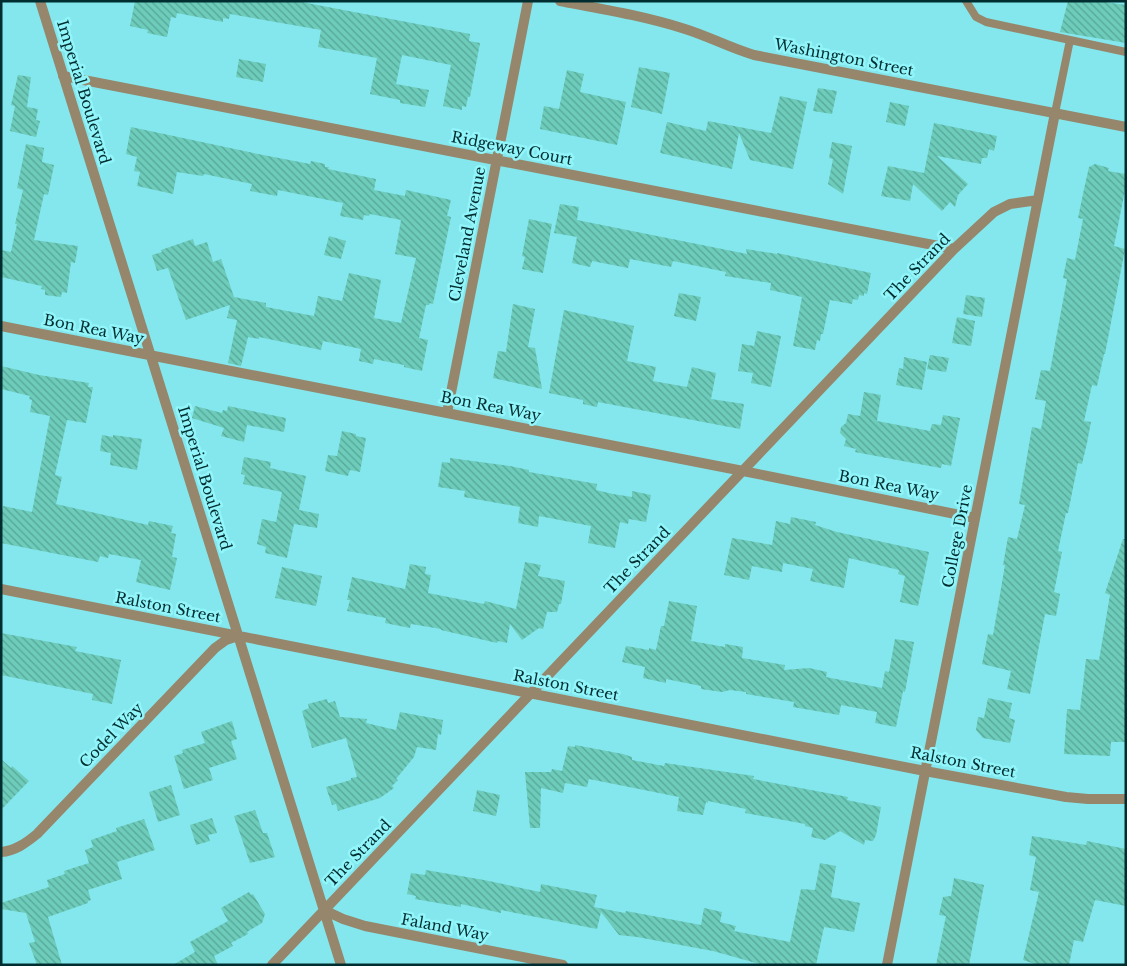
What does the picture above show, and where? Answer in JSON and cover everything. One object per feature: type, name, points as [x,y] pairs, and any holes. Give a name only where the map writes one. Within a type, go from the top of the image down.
[{"type":"street","name":"Imperial Boulevard","points":[[40,1],[341,965]]},
{"type":"street","name":"Cleveland Avenue","points":[[447,413],[528,1]]},
{"type":"street","name":"Washington Street","points":[[560,1],[687,29],[734,49],[754,55],[1126,127]]},
{"type":"street","name":"Ridgeway Court","points":[[63,76],[954,249]]},
{"type":"street","name":"College Drive","points":[[887,965],[1055,114]]},
{"type":"street","name":"The Strand","points":[[272,965],[954,249],[994,212],[1010,204],[1038,200]]},
{"type":"street","name":"Bon Rea Way","points":[[1,326],[976,518]]},
{"type":"street","name":"Ralston Street","points":[[1,589],[925,771],[1066,797],[1126,799]]},
{"type":"street","name":"Codel Way","points":[[1,852],[24,844],[37,834],[215,648],[226,640],[239,636]]},
{"type":"street","name":"Faland Way","points":[[324,910],[365,926],[563,965]]},
{"type":"lane","points":[[966,1],[976,17],[986,22],[1126,52]]},
{"type":"lane","points":[[1055,114],[1070,40]]},
{"type":"building","points":[[135,1],[296,1],[470,34],[469,41],[480,43],[470,97],[468,97],[466,107],[462,106],[462,110],[443,106],[451,65],[402,55],[396,84],[429,90],[425,107],[400,103],[400,100],[370,94],[377,58],[318,47],[321,30],[230,14],[229,19],[223,18],[223,22],[177,13],[176,18],[171,17],[167,37],[147,33],[148,30],[130,26]]},
{"type":"building","points":[[1068,1],[1097,1],[1126,5],[1126,43],[1060,32]]},
{"type":"building","points":[[239,59],[266,64],[263,82],[236,77]]},
{"type":"building","points":[[639,67],[670,73],[662,114],[631,107]]},
{"type":"building","points":[[567,70],[584,74],[580,92],[626,102],[617,145],[540,129],[544,106],[559,109]]},
{"type":"building","points":[[18,75],[31,77],[27,107],[38,109],[36,120],[40,121],[36,137],[10,131],[15,106],[11,105]]},
{"type":"building","points":[[818,88],[837,91],[832,114],[813,111]]},
{"type":"building","points":[[780,96],[807,102],[793,169],[750,160],[739,133],[732,169],[660,153],[667,122],[706,131],[708,121],[771,133]]},
{"type":"building","points":[[890,102],[909,106],[905,126],[886,122]]},
{"type":"building","points":[[934,123],[997,136],[994,151],[989,149],[987,158],[982,158],[981,164],[937,156],[968,184],[958,195],[955,207],[950,202],[942,211],[913,184],[910,201],[881,196],[888,166],[924,173]]},
{"type":"building","points":[[131,127],[310,164],[311,161],[325,164],[325,167],[329,167],[328,169],[376,179],[374,190],[405,196],[406,190],[451,200],[447,216],[451,217],[433,304],[426,305],[419,338],[428,340],[422,371],[374,359],[373,364],[359,361],[361,349],[323,341],[321,350],[259,337],[259,339],[248,337],[241,366],[228,363],[237,320],[227,318],[230,305],[186,320],[168,268],[157,271],[152,255],[193,239],[195,246],[207,242],[213,262],[221,259],[234,297],[266,303],[266,307],[314,316],[318,296],[342,301],[349,273],[381,280],[374,318],[401,323],[416,258],[395,254],[401,220],[370,214],[369,216],[364,215],[363,220],[340,216],[343,203],[278,190],[277,196],[250,191],[252,184],[204,174],[203,176],[177,172],[173,194],[137,186],[140,172],[134,171],[137,157],[126,154]]},
{"type":"building","points":[[832,142],[852,146],[843,194],[828,184],[833,159],[829,158]]},
{"type":"building","points":[[26,144],[44,148],[42,162],[54,165],[48,195],[44,194],[34,240],[78,246],[75,263],[71,262],[67,293],[62,292],[61,297],[45,295],[45,290],[41,289],[42,286],[1,277],[1,250],[11,252],[17,224],[15,224],[23,190],[17,188]]},
{"type":"building","points":[[1095,164],[1109,168],[1108,171],[1126,174],[1126,185],[1114,246],[1125,249],[1105,354],[1097,386],[1092,385],[1084,421],[1091,422],[1087,443],[1082,464],[1078,463],[1058,551],[1062,552],[1054,592],[1060,594],[1056,616],[1045,614],[1030,694],[1007,689],[1011,671],[982,664],[988,634],[993,635],[1008,537],[1017,539],[1025,505],[1019,504],[1032,427],[1041,429],[1046,401],[1035,399],[1041,370],[1050,371],[1067,279],[1063,278],[1067,258],[1075,260],[1083,219],[1078,218],[1084,189],[1089,167]]},
{"type":"building","points":[[560,204],[579,207],[577,220],[747,254],[746,249],[777,253],[871,273],[867,294],[864,293],[864,296],[859,295],[858,300],[853,299],[852,304],[830,300],[823,334],[821,334],[820,341],[817,340],[815,350],[793,346],[802,297],[770,290],[771,283],[725,276],[726,272],[673,261],[671,267],[630,259],[628,268],[592,261],[590,267],[572,263],[577,237],[554,233]]},
{"type":"building","points":[[529,219],[552,224],[543,273],[522,269],[525,257],[522,256]]},
{"type":"building","points":[[329,236],[346,241],[341,259],[324,255]]},
{"type":"building","points":[[679,293],[701,297],[696,321],[674,316]]},
{"type":"building","points":[[966,295],[985,298],[982,317],[963,314]]},
{"type":"building","points":[[513,304],[535,309],[528,347],[535,348],[542,389],[493,378],[498,351],[506,352]]},
{"type":"building","points":[[564,310],[634,326],[627,361],[656,367],[653,381],[687,387],[692,367],[716,373],[711,399],[744,404],[740,429],[598,402],[597,407],[583,404],[583,400],[549,393]]},
{"type":"building","points":[[957,317],[975,321],[971,346],[952,343]]},
{"type":"building","points":[[757,331],[781,336],[771,387],[751,383],[753,373],[738,371],[742,344],[754,346]]},
{"type":"building","points":[[930,355],[949,358],[946,372],[927,369]]},
{"type":"building","points":[[904,357],[927,362],[922,390],[896,385],[899,368],[903,369]]},
{"type":"building","points":[[1,366],[39,375],[89,383],[88,387],[93,387],[86,423],[67,420],[55,475],[62,477],[56,504],[148,525],[149,521],[173,526],[171,533],[176,534],[172,557],[177,558],[170,590],[136,582],[141,560],[109,554],[108,558],[100,556],[98,562],[1,543],[1,514],[3,506],[32,512],[50,416],[30,412],[32,400],[29,399],[30,396],[1,389]]},
{"type":"building","points":[[864,392],[881,395],[877,421],[930,431],[932,424],[941,425],[943,415],[960,418],[951,466],[942,464],[941,468],[913,463],[855,452],[856,449],[844,446],[846,439],[840,433],[841,427],[846,423],[848,414],[860,416]]},
{"type":"building","points":[[195,406],[222,413],[223,410],[227,411],[228,406],[286,418],[284,432],[247,425],[244,442],[221,436],[224,428],[192,418]]},
{"type":"building","points":[[342,431],[366,438],[360,472],[350,470],[348,476],[325,471],[328,455],[337,456]]},
{"type":"building","points":[[102,435],[142,439],[137,470],[110,465],[111,453],[100,451]]},
{"type":"building","points":[[244,457],[271,462],[270,468],[306,476],[299,510],[319,514],[317,528],[294,524],[287,558],[265,553],[266,547],[257,544],[262,519],[276,522],[282,492],[243,484],[245,475],[241,474]]},
{"type":"building","points":[[450,458],[510,466],[529,470],[529,472],[597,484],[596,490],[613,494],[632,497],[632,491],[651,495],[646,522],[629,519],[628,524],[620,522],[615,548],[588,543],[591,526],[539,516],[538,527],[518,523],[520,507],[464,497],[465,491],[438,487],[442,462],[450,463]]},
{"type":"building","points":[[791,517],[816,522],[815,525],[837,532],[929,552],[918,606],[900,602],[905,576],[898,574],[899,570],[849,558],[844,588],[810,581],[813,569],[783,563],[782,572],[752,566],[749,580],[724,575],[732,538],[772,545],[776,521],[790,524]]},
{"type":"building","points":[[1123,539],[1126,539],[1126,742],[1111,742],[1110,756],[1064,754],[1067,709],[1080,710],[1086,659],[1099,660],[1110,595],[1105,593]]},
{"type":"building","points":[[525,562],[541,565],[538,576],[565,581],[561,604],[559,604],[557,612],[547,612],[543,629],[539,628],[522,640],[510,624],[507,643],[498,641],[497,643],[441,629],[411,624],[410,628],[385,623],[386,618],[347,611],[350,600],[347,600],[352,577],[405,589],[410,564],[426,567],[425,574],[431,575],[428,593],[484,604],[485,601],[516,609]]},
{"type":"building","points":[[282,567],[322,576],[316,606],[275,598]]},
{"type":"building","points":[[669,601],[697,606],[691,641],[725,647],[725,644],[743,647],[742,658],[785,665],[784,670],[809,668],[827,672],[826,677],[882,688],[885,671],[889,672],[895,639],[914,642],[905,692],[903,691],[896,727],[875,723],[877,712],[841,705],[839,715],[793,707],[794,702],[746,694],[746,692],[730,690],[722,692],[701,689],[701,686],[666,679],[666,683],[643,678],[645,667],[622,662],[626,646],[656,650],[661,626],[664,626]]},
{"type":"building","points":[[1,633],[77,647],[75,651],[121,660],[112,704],[92,700],[93,694],[1,675]]},
{"type":"building","points":[[988,698],[1012,703],[1009,718],[1015,720],[1010,743],[983,738],[976,730],[978,717],[984,718]]},
{"type":"building","points":[[327,699],[328,703],[335,701],[340,717],[367,719],[366,723],[396,730],[400,712],[443,720],[441,735],[438,734],[436,750],[417,747],[414,757],[392,786],[394,788],[380,798],[338,811],[336,804],[332,805],[326,787],[357,777],[346,738],[312,748],[302,711],[309,708],[308,704]]},
{"type":"building","points":[[232,721],[237,739],[231,741],[237,759],[209,768],[213,780],[184,789],[174,756],[183,753],[182,750],[205,743],[201,732]]},
{"type":"building","points":[[575,745],[623,754],[632,757],[632,760],[664,766],[665,763],[754,776],[753,779],[848,797],[847,800],[881,807],[876,835],[873,841],[865,840],[864,845],[840,831],[825,840],[811,837],[813,828],[805,826],[805,824],[745,813],[746,809],[708,801],[708,803],[706,802],[703,815],[677,811],[679,797],[589,779],[587,787],[565,783],[563,793],[541,788],[540,828],[530,828],[525,772],[551,772],[552,769],[562,771],[568,746],[575,747]]},
{"type":"building","points":[[1,759],[29,781],[1,810]]},
{"type":"building","points":[[171,785],[180,815],[158,822],[149,792]]},
{"type":"building","points":[[477,790],[500,795],[496,816],[473,811]]},
{"type":"building","points":[[255,810],[263,833],[267,833],[275,857],[250,863],[234,816]]},
{"type":"building","points":[[212,818],[217,833],[208,835],[210,841],[196,845],[190,825]]},
{"type":"building","points":[[144,819],[155,850],[117,862],[122,879],[88,890],[91,900],[88,903],[48,917],[62,965],[37,965],[29,943],[35,942],[26,913],[1,909],[1,903],[49,887],[47,880],[65,874],[64,871],[89,863],[85,850],[93,847],[91,840],[117,831],[116,828]]},
{"type":"building","points":[[1032,836],[1086,845],[1087,841],[1126,849],[1126,906],[1095,900],[1083,942],[1074,940],[1069,965],[1038,965],[1023,960],[1039,892],[1030,890],[1036,857],[1029,855]]},
{"type":"building","points":[[820,863],[836,866],[831,897],[860,903],[854,932],[824,927],[816,965],[763,965],[713,951],[619,935],[601,912],[597,929],[501,910],[501,913],[461,904],[461,907],[415,899],[416,896],[407,894],[411,873],[425,875],[426,870],[540,892],[541,884],[597,895],[594,907],[701,925],[704,908],[722,912],[720,922],[736,926],[734,931],[790,942],[801,889],[815,890]]},
{"type":"building","points":[[954,878],[984,885],[969,965],[936,965],[946,916],[939,915],[943,897],[951,896]]},
{"type":"building","points":[[249,892],[251,895],[253,894],[265,914],[262,923],[247,932],[248,934],[231,943],[233,946],[214,956],[218,965],[173,965],[195,952],[190,942],[228,921],[221,908]]}]
